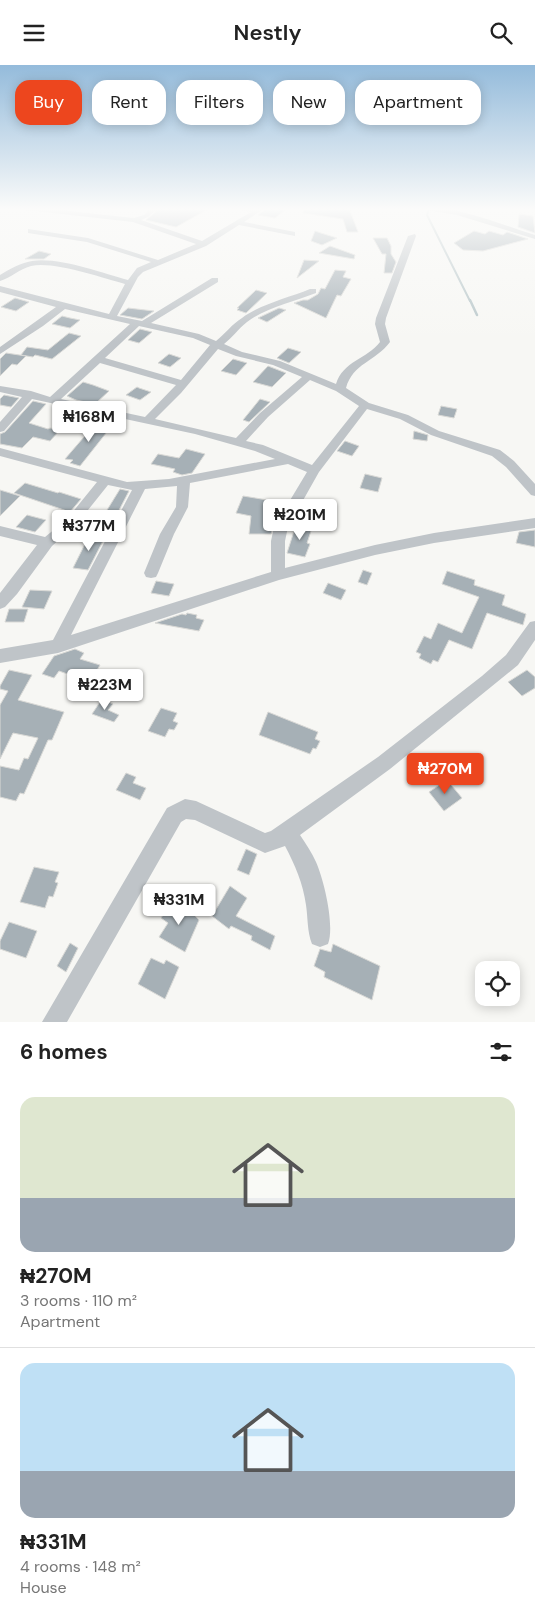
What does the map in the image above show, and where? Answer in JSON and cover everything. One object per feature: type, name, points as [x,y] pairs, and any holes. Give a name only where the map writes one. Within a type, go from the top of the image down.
[{"type":"street","points":[[128,253],[158,262]]},
{"type":"street","points":[[112,317],[130,283],[140,270],[181,253]]},
{"type":"street","points":[[340,389],[343,376],[348,370],[380,349],[384,342],[380,324],[381,318],[406,253]]},
{"type":"street","points":[[0,279],[27,265],[35,263],[49,264],[130,283]]},
{"type":"street","points":[[53,397],[141,323],[215,280]]},
{"type":"street","points":[[0,289],[63,306],[196,336],[239,354],[276,363],[340,389],[366,405],[404,417],[435,433],[496,453],[510,464],[535,491]]},
{"type":"street","points":[[148,420],[183,384],[216,345],[230,335],[244,320],[261,311],[313,291]]},
{"type":"street","points":[[0,351],[63,306]]},
{"type":"street","points":[[98,359],[183,384]]},
{"type":"street","points":[[240,442],[264,415],[309,376]]},
{"type":"street","points":[[0,389],[53,397],[240,442],[314,470]]},
{"type":"street","points":[[0,429],[31,394]]},
{"type":"street","points":[[278,575],[278,541],[281,527],[314,470],[366,405]]},
{"type":"street","points":[[0,452],[127,486],[184,480],[290,460]]},
{"type":"street","points":[[0,603],[46,542],[54,538],[79,514],[105,480]]},
{"type":"street","points":[[151,573],[167,534],[182,507],[184,480]]},
{"type":"street","points":[[58,646],[140,486]]},
{"type":"street","points":[[0,656],[58,646],[278,575],[375,550],[434,538],[535,523]]},
{"type":"street","points":[[0,531],[46,542]]},
{"type":"street","points":[[54,1022],[174,815],[185,809],[196,811],[265,843],[276,840],[384,763],[494,675],[512,660],[535,627]]},
{"type":"street","points":[[288,831],[308,868],[318,905],[320,936]]},
{"type":"building","points":[[36,253],[51,254],[44,259],[25,259]]},
{"type":"building","points":[[319,253],[348,253],[355,255],[354,259]]},
{"type":"building","points":[[381,253],[391,253],[396,262],[392,273],[384,273],[386,254]]},
{"type":"building","points":[[304,260],[319,261],[297,278]]},
{"type":"building","points":[[335,270],[346,271],[343,277],[351,279],[341,296],[337,295],[326,318],[294,303],[308,300],[318,294],[321,288],[325,289]]},
{"type":"building","points":[[256,290],[267,293],[246,313],[237,310],[239,308],[237,308]]},
{"type":"building","points":[[15,298],[29,302],[16,311],[1,307]]},
{"type":"building","points":[[128,308],[154,311],[142,319],[120,315]]},
{"type":"building","points":[[279,308],[286,310],[267,322],[258,318]]},
{"type":"building","points":[[62,316],[80,320],[70,328],[52,324]]},
{"type":"building","points":[[140,329],[152,332],[139,343],[128,340]]},
{"type":"building","points":[[69,333],[81,336],[52,359],[35,355],[33,357],[21,355],[27,347],[48,350]]},
{"type":"building","points":[[288,348],[301,352],[289,363],[277,358]]},
{"type":"building","points":[[6,353],[26,356],[17,365],[12,364],[0,376],[0,359]]},
{"type":"building","points":[[169,354],[181,358],[170,367],[158,363]]},
{"type":"building","points":[[233,359],[247,363],[236,375],[221,371]]},
{"type":"building","points":[[268,366],[286,373],[272,387],[253,382]]},
{"type":"building","points":[[83,382],[109,391],[95,404],[67,396]]},
{"type":"building","points":[[137,387],[151,392],[140,400],[126,395]]},
{"type":"building","points":[[4,395],[19,398],[11,407],[0,405],[0,399]]},
{"type":"building","points":[[260,399],[270,402],[249,422],[243,420]]},
{"type":"building","points":[[33,401],[46,404],[29,423],[48,429],[60,430],[50,441],[33,437],[22,448],[0,444],[0,434],[5,432]]},
{"type":"building","points":[[441,406],[457,409],[454,418],[438,415]]},
{"type":"building","points":[[69,409],[92,414],[81,414],[66,430],[52,428]]},
{"type":"building","points":[[102,421],[114,423],[80,466],[70,463],[73,460],[65,459],[90,430]]},
{"type":"building","points":[[414,431],[428,435],[427,441],[413,439]]},
{"type":"building","points":[[345,441],[359,446],[352,456],[337,451]]},
{"type":"building","points":[[186,449],[205,454],[192,473],[182,475],[173,472],[175,469],[151,464],[158,454],[179,458]]},
{"type":"building","points":[[365,474],[382,478],[378,492],[360,488]]},
{"type":"building","points":[[25,483],[81,499],[70,512],[14,493]]},
{"type":"building","points":[[120,489],[129,491],[116,516],[104,515]]},
{"type":"building","points":[[0,490],[20,496],[0,516]]},
{"type":"building","points":[[243,496],[286,503],[279,514],[277,514],[271,534],[249,534],[251,516],[236,513]]},
{"type":"building","points":[[27,515],[46,520],[35,532],[16,527]]},
{"type":"building","points":[[296,525],[312,528],[307,543],[310,544],[305,557],[287,553]]},
{"type":"building","points":[[535,530],[535,547],[516,543],[519,532]]},
{"type":"building","points":[[90,534],[105,537],[88,570],[73,568]]},
{"type":"building","points":[[363,570],[372,573],[367,585],[358,582]]},
{"type":"building","points":[[447,571],[475,580],[474,585],[505,595],[502,605],[526,614],[523,625],[487,613],[472,649],[449,640],[438,662],[433,660],[431,664],[419,658],[421,654],[416,652],[424,636],[431,639],[438,623],[462,633],[479,597],[442,584]]},
{"type":"building","points":[[156,581],[174,584],[169,596],[151,593]]},
{"type":"building","points":[[328,583],[346,590],[341,600],[323,593]]},
{"type":"building","points":[[30,590],[52,591],[44,609],[22,607]]},
{"type":"building","points":[[9,609],[28,609],[24,622],[5,622]]},
{"type":"building","points":[[187,613],[197,615],[196,618],[204,620],[199,631],[155,623],[182,614],[186,615]]},
{"type":"building","points":[[75,649],[84,653],[80,659],[100,665],[90,682],[59,671],[54,678],[42,674],[54,656]]},
{"type":"building","points":[[9,670],[32,675],[18,700],[64,712],[52,740],[48,740],[24,794],[20,793],[16,801],[0,797],[0,766],[19,770],[24,758],[28,759],[38,738],[13,733],[0,759],[0,705],[8,691],[0,689],[0,686]]},
{"type":"building","points":[[527,670],[535,677],[535,688],[522,696],[508,682]]},
{"type":"building","points":[[102,699],[113,704],[108,710],[119,715],[114,722],[92,714]]},
{"type":"building","points":[[161,708],[177,713],[173,721],[178,723],[174,730],[169,729],[165,737],[148,731]]},
{"type":"building","points":[[268,712],[318,732],[315,739],[320,741],[316,749],[313,748],[310,754],[259,735]]},
{"type":"building","points":[[126,773],[136,777],[133,783],[146,788],[140,800],[116,790]]},
{"type":"building","points":[[447,780],[462,798],[444,811],[429,792]]},
{"type":"building","points":[[246,849],[257,854],[249,875],[237,870]]},
{"type":"building","points":[[34,867],[59,872],[55,882],[58,883],[53,897],[49,896],[45,908],[20,902]]},
{"type":"building","points":[[230,886],[247,898],[236,916],[275,936],[270,950],[251,940],[252,936],[231,926],[229,929],[212,916]]},
{"type":"building","points":[[181,902],[199,920],[185,952],[159,937],[168,923],[161,918],[170,905],[176,909]]},
{"type":"building","points":[[9,922],[37,931],[26,958],[0,949],[0,941]]},
{"type":"building","points":[[70,943],[78,948],[66,972],[57,966]]},
{"type":"building","points":[[333,944],[380,966],[372,1000],[324,977],[325,972],[314,966],[320,949],[331,952]]},
{"type":"building","points":[[151,958],[164,964],[166,960],[179,967],[165,999],[138,984]]},
{"type":"waterway","points":[[446,253],[470,301]]},
{"type":"waterway","points":[[470,300],[477,315]]}]
